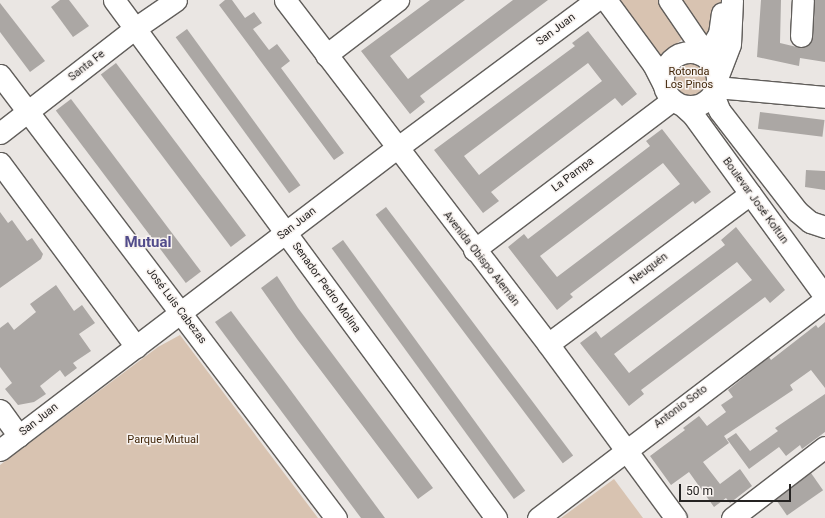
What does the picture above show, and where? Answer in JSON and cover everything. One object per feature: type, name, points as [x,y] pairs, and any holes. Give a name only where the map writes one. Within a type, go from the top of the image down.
[{"type":"street","name":"Senador Pedro Molina","points":[[114,0],[496,518]]},
{"type":"street","name":"Santa Fe","points":[[0,133],[134,28],[176,0]]},
{"type":"street","name":"Avenida Obispo Alemán","points":[[285,0],[474,250],[548,344],[676,518]]},
{"type":"street","points":[[326,55],[398,0]]},
{"type":"street","name":"San Juan","points":[[0,450],[397,148],[596,0]]},
{"type":"street","name":"Boulevar José Koltun","points":[[606,0],[651,60],[673,97],[693,114],[825,298]]},
{"type":"street","points":[[669,0],[697,41],[702,55],[715,70],[715,86],[719,110],[798,212],[810,222],[825,227]]},
{"type":"street","points":[[702,55],[718,34],[723,0]]},
{"type":"street","points":[[702,55],[685,52],[670,60],[665,67],[673,97],[700,104],[715,86],[730,44],[732,0]]},
{"type":"street","points":[[801,36],[803,0]]},
{"type":"street","name":"José Luis Cabezas","points":[[0,75],[336,518]]},
{"type":"street","points":[[715,86],[825,97]]},
{"type":"street","name":"La Pampa","points":[[474,250],[673,97]]},
{"type":"street","points":[[0,163],[136,347]]},
{"type":"street","name":"Neuquén","points":[[548,344],[750,194]]},
{"type":"street","name":"Antonio Soto","points":[[538,518],[626,449],[825,298]]},
{"type":"street","points":[[0,410],[19,436]]},
{"type":"street","points":[[732,518],[825,447]]},
{"type":"green space","points":[[619,0],[658,0],[685,37],[659,58]]},
{"type":"green space","points":[[669,0],[732,0],[715,70]]},
{"type":"green space","name":"Rotonda Los Pinos","points":[[685,61],[693,61],[700,64],[705,69],[708,80],[705,91],[700,96],[693,99],[685,99],[678,96],[673,91],[670,84],[670,76],[673,69],[678,64]]},
{"type":"green space","name":"Parque Mutual","points":[[180,335],[318,518],[0,518],[0,465],[158,347]]},
{"type":"green space","points":[[614,479],[643,518],[561,518]]},
{"type":"building","points":[[60,0],[69,0],[89,26],[73,37],[51,7]]},
{"type":"building","points":[[225,0],[232,0],[245,18],[254,12],[262,23],[253,29],[269,50],[277,44],[290,61],[281,68],[344,153],[334,160],[219,5]]},
{"type":"building","points":[[430,0],[465,0],[390,56],[408,79],[513,0],[548,0],[420,96],[425,102],[410,114],[361,51]]},
{"type":"building","points":[[761,0],[781,0],[780,43],[801,48],[807,46],[813,37],[815,0],[825,0],[825,62],[800,58],[799,66],[757,57]]},
{"type":"building","points":[[0,3],[45,61],[30,72],[0,32]]},
{"type":"building","points":[[187,29],[300,185],[289,193],[176,37]]},
{"type":"building","points":[[588,31],[637,94],[622,106],[615,98],[491,192],[499,201],[483,213],[434,150],[575,46],[572,43]],"holes":[[[588,63],[602,81],[479,175],[464,156]]]},
{"type":"building","points":[[116,63],[246,236],[231,247],[101,74]]},
{"type":"building","points":[[71,99],[201,272],[186,283],[56,110]]},
{"type":"building","points":[[760,112],[825,120],[822,137],[758,129]]},
{"type":"building","points":[[662,129],[711,192],[695,204],[693,201],[570,294],[573,297],[557,310],[508,247],[524,234],[528,239],[650,146],[646,141]],"holes":[[[663,163],[680,184],[557,277],[540,256]]]},
{"type":"building","points":[[806,170],[825,171],[825,190],[805,187]]},
{"type":"building","points":[[386,207],[573,455],[563,463],[376,215]]},
{"type":"building","points":[[0,212],[8,223],[12,220],[27,241],[32,238],[43,254],[41,259],[0,288]]},
{"type":"building","points":[[736,227],[785,290],[770,303],[765,297],[641,390],[644,394],[629,406],[580,343],[596,331],[601,338],[725,245],[721,240]],"holes":[[[737,262],[752,280],[629,373],[614,354]]]},
{"type":"building","points":[[343,240],[525,491],[514,499],[332,248]]},
{"type":"building","points":[[277,276],[298,308],[433,488],[418,499],[297,339],[261,288]]},
{"type":"building","points":[[56,285],[74,311],[82,305],[95,323],[79,334],[91,351],[73,363],[77,368],[65,377],[60,370],[40,386],[46,394],[34,402],[18,405],[5,389],[12,383],[0,367],[0,328],[8,322],[14,330],[36,312],[30,304]]},
{"type":"building","points":[[231,311],[385,518],[361,518],[238,353],[215,322]]},
{"type":"building","points":[[825,322],[825,388],[811,370],[790,385],[793,390],[724,436],[729,443],[703,462],[720,484],[740,469],[752,486],[730,503],[726,498],[714,507],[689,472],[671,485],[650,456],[685,430],[683,428],[699,416],[707,426],[726,412],[721,405],[733,397],[728,390],[769,357],[771,360],[816,325],[818,328]]},
{"type":"building","points":[[825,394],[825,432],[802,449],[800,445],[786,456],[779,447],[749,469],[727,439],[736,433],[750,451],[778,431],[775,428]]},
{"type":"building","points":[[811,473],[823,490],[787,515],[775,498]]},
{"type":"district","name":"Mutual","points":[[148,243]]}]
